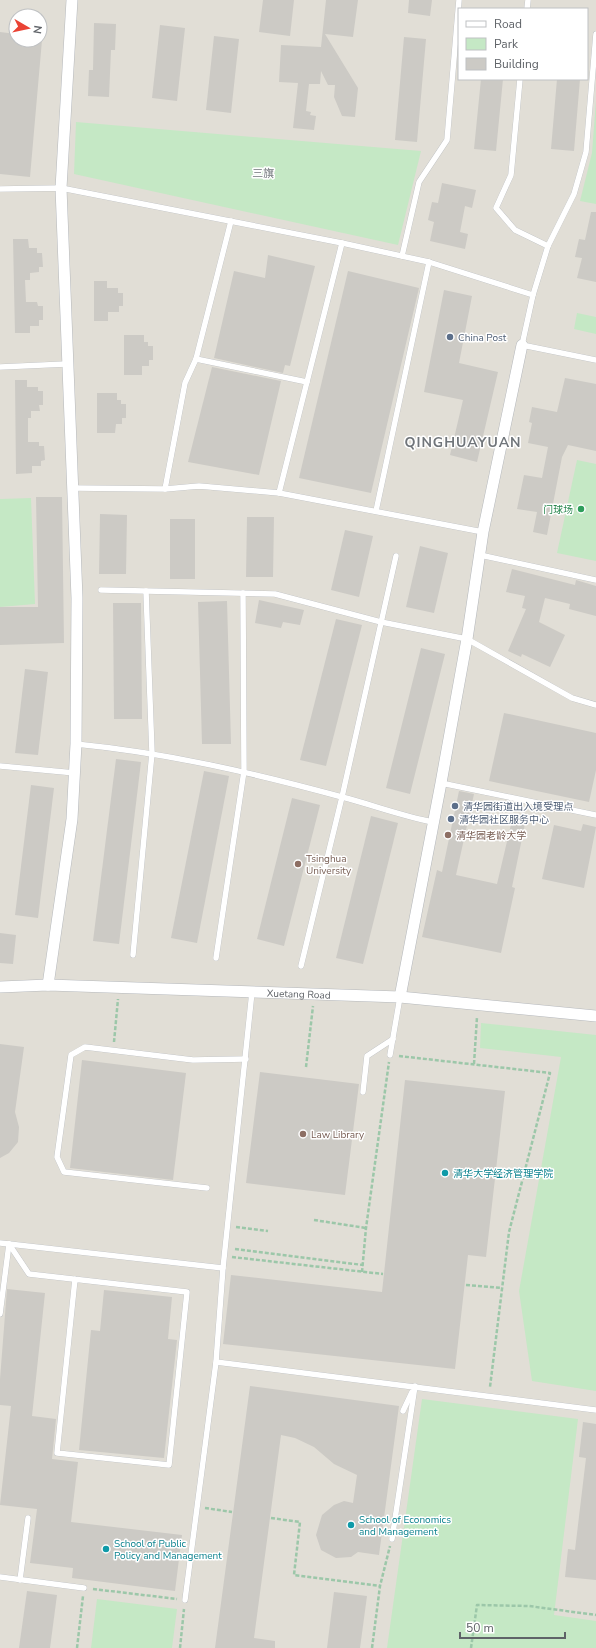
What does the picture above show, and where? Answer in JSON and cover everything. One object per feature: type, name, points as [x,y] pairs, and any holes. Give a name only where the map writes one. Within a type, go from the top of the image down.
[{"type":"street","points":[[48,985],[72,819],[76,744],[77,598],[66,364],[61,188],[72,0]]},
{"type":"street","points":[[400,997],[467,639],[483,532],[522,345]]},
{"type":"street","name":"Xuetang Road","points":[[0,988],[48,985],[400,997],[596,1016]]},
{"type":"lane","points":[[402,256],[419,182],[447,140],[458,12]]},
{"type":"lane","points":[[596,34],[586,152],[574,194],[548,246],[533,295],[522,345],[596,360]]},
{"type":"lane","points":[[520,80],[511,175],[496,208],[515,230],[548,246]]},
{"type":"lane","points":[[0,188],[61,188],[342,242],[429,262],[533,295]]},
{"type":"lane","points":[[165,489],[186,383],[196,359],[231,221]]},
{"type":"lane","points":[[279,494],[342,242]]},
{"type":"lane","points":[[376,511],[429,262]]},
{"type":"lane","points":[[196,359],[307,382]]},
{"type":"lane","points":[[0,367],[66,364]]},
{"type":"lane","points":[[73,488],[165,489],[199,486],[279,494],[483,532]]},
{"type":"lane","points":[[480,554],[596,580]]},
{"type":"lane","points":[[301,966],[342,797],[396,556]]},
{"type":"lane","points":[[101,590],[275,594],[381,622],[467,639],[572,698],[596,704]]},
{"type":"lane","points":[[133,955],[152,753],[146,591]]},
{"type":"lane","points":[[216,958],[244,771],[243,593]]},
{"type":"lane","points":[[76,744],[152,753],[244,771],[433,822]]},
{"type":"lane","points":[[0,766],[75,772]]},
{"type":"lane","points":[[441,783],[596,815]]},
{"type":"lane","points":[[185,1600],[216,1362],[224,1256],[252,992]]},
{"type":"lane","points":[[390,1055],[400,997]]},
{"type":"lane","points":[[363,1092],[367,1056],[393,1039]]},
{"type":"lane","points":[[207,1188],[64,1172],[57,1157],[71,1054],[85,1047],[193,1060],[246,1059]]},
{"type":"lane","points":[[0,1243],[223,1268]]},
{"type":"lane","points":[[9,1244],[29,1274],[75,1279],[187,1292],[169,1465],[57,1453],[75,1279]]},
{"type":"lane","points":[[0,1314],[9,1244]]},
{"type":"lane","points":[[216,1362],[596,1410]]},
{"type":"lane","points":[[403,1411],[414,1386]]},
{"type":"lane","points":[[392,1538],[414,1386]]},
{"type":"lane","points":[[20,1580],[28,1518]]},
{"type":"lane","points":[[0,1577],[84,1588]]},
{"type":"path","points":[[114,1050],[118,999]]},
{"type":"path","points":[[306,1067],[314,1006]]},
{"type":"path","points":[[474,1064],[477,1015]]},
{"type":"path","points":[[362,1272],[366,1228],[390,1055],[550,1073],[509,1232],[490,1396]]},
{"type":"path","points":[[314,1220],[366,1228]]},
{"type":"path","points":[[228,1226],[268,1231]]},
{"type":"path","points":[[225,1247],[363,1265]]},
{"type":"path","points":[[224,1256],[383,1274]]},
{"type":"path","points":[[466,1285],[502,1288]]},
{"type":"path","points":[[197,1506],[232,1512]]},
{"type":"path","points":[[271,1518],[300,1522],[294,1575],[380,1586]]},
{"type":"path","points":[[372,1648],[380,1586],[392,1538]]},
{"type":"path","points":[[77,1648],[84,1588],[185,1600],[180,1648]]},
{"type":"path","points":[[472,1648],[477,1605],[529,1606],[596,1615]]},
{"type":"shaded area","name":"Tsinghua University","points":[[0,0],[596,0],[596,1648],[0,1648]]},
{"type":"green space","points":[[596,100],[596,204],[580,201],[592,153]]},
{"type":"green space","points":[[76,122],[421,151],[398,245],[74,174]]},
{"type":"green space","points":[[577,313],[596,317],[596,334],[574,329]]},
{"type":"green space","name":"门球场","points":[[577,460],[596,464],[596,561],[557,553]]},
{"type":"green space","points":[[31,498],[35,604],[0,607],[0,499]]},
{"type":"green space","points":[[481,1023],[596,1035],[596,1391],[532,1381],[519,1291],[561,1057],[480,1048]]},
{"type":"green space","points":[[422,1399],[578,1419],[554,1615],[596,1621],[596,1648],[387,1648]]},
{"type":"green space","points":[[97,1599],[177,1609],[172,1648],[91,1648]]},
{"type":"building","points":[[263,0],[294,0],[290,36],[259,32]]},
{"type":"building","points":[[326,0],[358,0],[353,37],[325,34],[358,88],[355,117],[342,116],[334,97],[335,85],[328,85],[321,71],[320,84],[309,84],[306,111],[311,112],[310,115],[316,116],[314,130],[293,128],[298,83],[279,82],[281,45],[321,47]]},
{"type":"building","points":[[409,0],[432,0],[430,16],[408,13]]},
{"type":"building","points":[[94,23],[116,24],[115,50],[111,50],[109,97],[88,96],[89,70],[93,70]]},
{"type":"building","points":[[160,25],[185,28],[177,101],[152,98]]},
{"type":"building","points":[[0,32],[8,33],[8,48],[41,48],[30,177],[0,174]]},
{"type":"building","points":[[214,36],[239,39],[231,113],[206,110]]},
{"type":"building","points":[[404,37],[426,39],[417,142],[395,140]]},
{"type":"building","points":[[481,80],[503,80],[496,151],[474,149]]},
{"type":"building","points":[[557,80],[580,80],[574,151],[551,149]]},
{"type":"building","points":[[442,183],[476,190],[472,208],[465,206],[460,232],[468,234],[465,249],[430,241],[434,222],[428,220],[432,202],[438,203]]},
{"type":"building","points":[[591,212],[596,212],[596,282],[577,278],[582,258],[575,257],[579,239],[585,240]]},
{"type":"building","points":[[13,239],[28,239],[29,248],[37,248],[37,253],[42,253],[43,267],[39,267],[39,272],[30,273],[30,280],[25,280],[26,302],[37,302],[38,306],[43,306],[43,320],[39,320],[39,326],[30,326],[30,333],[15,333]]},
{"type":"building","points":[[268,255],[315,266],[290,366],[285,365],[283,373],[214,358],[234,271],[265,278]]},
{"type":"building","points":[[348,271],[419,288],[371,493],[299,478]]},
{"type":"building","points":[[94,281],[107,281],[107,288],[118,288],[118,293],[123,293],[123,306],[119,306],[119,312],[108,312],[108,321],[94,321]]},
{"type":"building","points":[[444,290],[472,296],[459,363],[498,372],[477,462],[450,455],[463,400],[424,392]]},
{"type":"building","points":[[124,335],[144,335],[144,342],[148,342],[148,346],[153,346],[153,360],[149,360],[149,366],[142,366],[142,375],[124,375]]},
{"type":"building","points":[[212,367],[281,381],[259,475],[188,462]]},
{"type":"building","points":[[565,378],[596,384],[596,451],[568,445],[562,457],[547,535],[533,532],[537,512],[517,509],[524,475],[542,478],[548,447],[528,443],[532,423],[529,422],[532,407],[557,412]]},
{"type":"building","points":[[15,380],[27,380],[27,387],[38,387],[38,391],[43,391],[43,405],[39,405],[40,411],[31,411],[31,418],[28,418],[28,442],[39,442],[39,446],[44,446],[45,460],[41,461],[41,466],[32,466],[32,473],[16,474]]},
{"type":"building","points":[[97,393],[117,393],[117,400],[121,400],[121,404],[126,404],[126,418],[122,418],[122,424],[116,424],[115,433],[97,433]]},
{"type":"building","points":[[36,497],[62,497],[64,643],[0,645],[0,607],[38,607]]},
{"type":"building","points":[[100,514],[127,515],[126,574],[99,574]]},
{"type":"building","points":[[247,517],[274,517],[273,577],[246,577]]},
{"type":"building","points":[[170,519],[195,519],[195,579],[170,579]]},
{"type":"building","points":[[345,530],[373,536],[359,597],[331,590]]},
{"type":"building","points":[[420,546],[448,553],[434,613],[406,607]]},
{"type":"building","points":[[512,569],[575,585],[576,580],[596,586],[596,616],[569,609],[570,604],[545,598],[539,622],[565,635],[550,667],[522,654],[521,657],[508,651],[526,609],[522,608],[525,596],[506,592]]},
{"type":"building","points":[[259,600],[304,610],[300,625],[283,622],[281,628],[255,623]]},
{"type":"building","points":[[227,601],[231,744],[202,744],[198,602]]},
{"type":"building","points":[[113,603],[141,603],[142,719],[114,719]]},
{"type":"building","points":[[336,619],[362,625],[326,766],[300,760]]},
{"type":"building","points":[[421,648],[445,654],[410,794],[386,788]]},
{"type":"building","points":[[25,669],[48,672],[38,755],[15,753]]},
{"type":"building","points":[[504,713],[596,733],[596,770],[589,802],[489,781]]},
{"type":"building","points":[[116,759],[141,762],[119,944],[93,941]]},
{"type":"building","points":[[204,771],[229,776],[197,943],[171,938]]},
{"type":"building","points":[[31,785],[54,788],[38,918],[15,915]]},
{"type":"building","points":[[459,791],[474,794],[456,875],[497,884],[513,816],[526,819],[512,887],[515,888],[501,953],[422,937],[437,870],[442,872]]},
{"type":"building","points":[[292,798],[320,805],[284,946],[257,939]]},
{"type":"building","points":[[371,816],[398,823],[363,964],[336,958]]},
{"type":"building","points":[[583,824],[596,827],[584,888],[542,879],[554,825],[581,831]]},
{"type":"building","points":[[0,933],[16,935],[13,964],[0,963]]},
{"type":"building","points":[[0,1044],[24,1047],[15,1112],[19,1127],[18,1142],[9,1153],[0,1158]]},
{"type":"building","points":[[82,1060],[186,1073],[173,1180],[70,1168]]},
{"type":"building","name":"Law Library","points":[[260,1072],[359,1084],[345,1195],[246,1183]]},
{"type":"building","name":"清华大学经济管理学院","points":[[405,1080],[505,1091],[486,1257],[468,1255],[455,1369],[223,1344],[231,1275],[382,1292]]},
{"type":"building","points":[[7,1289],[45,1293],[32,1416],[56,1419],[52,1459],[78,1462],[71,1522],[182,1535],[175,1591],[72,1578],[73,1568],[30,1563],[37,1509],[0,1505],[11,1406],[0,1405],[0,1379]]},
{"type":"building","points":[[104,1290],[172,1297],[168,1339],[177,1340],[164,1458],[79,1450],[91,1330],[100,1331]]},
{"type":"building","name":"School of Economics and Management","points":[[250,1386],[399,1406],[379,1555],[358,1552],[351,1557],[336,1558],[321,1550],[316,1535],[322,1515],[334,1505],[344,1501],[353,1503],[357,1475],[334,1464],[314,1447],[295,1438],[281,1435],[254,1638],[275,1641],[275,1648],[215,1648]]},
{"type":"building","points":[[583,1422],[596,1424],[596,1580],[565,1577],[568,1549],[575,1550],[586,1458],[579,1457]]},
{"type":"building","points":[[27,1591],[57,1595],[50,1648],[19,1648]]},
{"type":"building","points":[[334,1592],[367,1596],[360,1648],[327,1648]]},
{"type":"place","name":"China Post","points":[[450,337]]},
{"type":"place","name":"门球场","points":[[581,509]]},
{"type":"place","name":"清华园街道出入境受理点","points":[[455,806]]},
{"type":"place","name":"清华园社区服务中心","points":[[451,819]]},
{"type":"place","name":"清华园老龄大学","points":[[448,835]]},
{"type":"place","name":"Tsinghua University","points":[[298,864]]},
{"type":"place","name":"Law Library","points":[[303,1134]]},
{"type":"place","name":"清华大学经济管理学院","points":[[445,1173]]},
{"type":"place","name":"School of Economics and Management","points":[[351,1525]]},
{"type":"place","name":"School of Public Policy and Management","points":[[106,1549]]},
{"type":"district","name":"三旗","points":[[263,173]]},
{"type":"district","name":"QINGHUAYUAN","points":[[463,442]]}]
